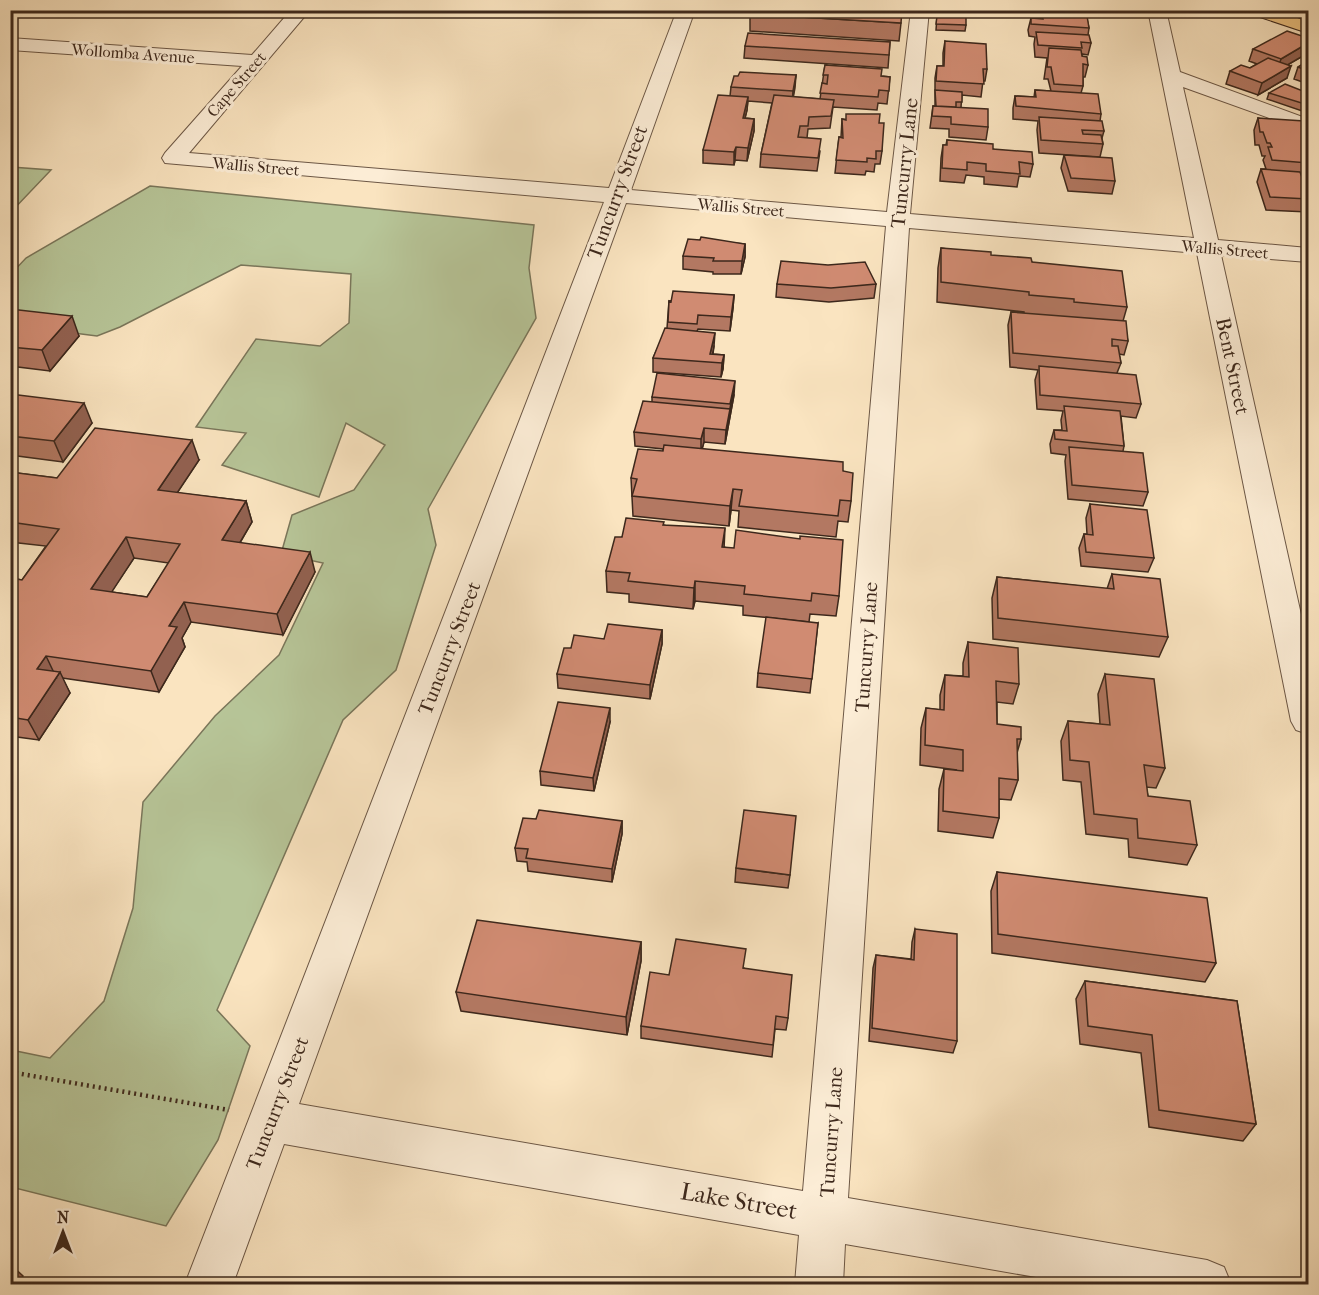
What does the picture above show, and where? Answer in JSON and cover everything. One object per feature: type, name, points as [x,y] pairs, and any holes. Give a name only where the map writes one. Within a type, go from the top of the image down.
[{"type":"main road","points":[[1257,10],[1308,28]]},
{"type":"main road","points":[[1297,10],[1308,14]]},
{"type":"street","name":"Cape Street","points":[[172,158],[301,10]]},
{"type":"street","name":"Tuncurry Street","points":[[209,1284],[482,562],[686,10]]},
{"type":"street","name":"Tuncurry Lane","points":[[819,1284],[898,219],[920,10]]},
{"type":"street","name":"Bent Street","points":[[1158,10],[1308,721]]},
{"type":"street","name":"Wollomba Avenue","points":[[10,44],[256,61]]},
{"type":"street","points":[[1170,75],[1308,126]]},
{"type":"street","name":"Wallis Street","points":[[172,158],[1308,255]]},
{"type":"street","name":"Lake Street","points":[[270,1120],[1207,1284]]},
{"type":"path","points":[[10,1072],[228,1110],[270,1120]]},
{"type":"green space","points":[[10,167],[51,170],[11,212]]},
{"type":"green space","points":[[150,186],[534,225],[529,268],[536,318],[428,509],[436,545],[396,670],[343,720],[217,1010],[250,1046],[218,1140],[166,1226],[11,1187],[11,1050],[50,1058],[104,1001],[133,908],[143,802],[215,716],[279,655],[323,563],[281,554],[292,515],[354,490],[385,445],[346,423],[319,497],[222,465],[246,433],[196,427],[256,339],[320,346],[349,323],[351,274],[241,265],[120,327],[97,336],[11,325],[10,275],[26,258]]},
{"type":"building","points":[[751,10],[902,10],[901,23],[750,14]]},
{"type":"building","points":[[1037,10],[1085,10],[1086,15],[1037,12]]},
{"type":"building","points":[[1042,13],[1087,16],[1089,28],[1031,24],[1031,18],[1043,19]]},
{"type":"building","points":[[937,16],[966,17],[966,25],[936,24]]},
{"type":"building","points":[[1287,31],[1308,38],[1308,43],[1281,59],[1253,49]]},
{"type":"building","points":[[1036,32],[1089,35],[1091,43],[1081,42],[1082,48],[1038,45]]},
{"type":"building","points":[[748,33],[890,42],[889,55],[745,46]]},
{"type":"building","points":[[945,41],[986,44],[987,69],[983,69],[984,84],[936,81],[937,66],[944,66]]},
{"type":"building","points":[[1049,48],[1081,50],[1082,56],[1087,57],[1088,65],[1083,64],[1083,86],[1054,84],[1051,67],[1047,67]]},
{"type":"building","points":[[1268,58],[1291,66],[1262,83],[1230,71],[1241,65],[1250,68]]},
{"type":"building","points":[[1308,61],[1308,71],[1298,67]]},
{"type":"building","points":[[825,65],[882,69],[881,76],[890,77],[889,91],[879,90],[878,97],[820,93],[822,83],[827,84],[828,75],[823,75]]},
{"type":"building","points":[[740,72],[796,75],[793,91],[731,87],[734,76],[738,76]]},
{"type":"building","points":[[1285,84],[1308,93],[1308,105],[1269,93]]},
{"type":"building","points":[[935,90],[962,92],[962,102],[956,102],[956,107],[936,106]]},
{"type":"building","points":[[1035,90],[1098,94],[1101,114],[1016,106],[1015,96],[1036,97]]},
{"type":"building","points":[[718,95],[748,97],[743,118],[754,119],[748,148],[736,147],[734,152],[703,150]]},
{"type":"building","points":[[774,95],[834,100],[831,116],[809,117],[808,126],[800,126],[798,137],[821,139],[818,158],[761,154]]},
{"type":"building","points":[[933,106],[988,109],[988,127],[951,124],[951,117],[932,116]]},
{"type":"building","points":[[846,114],[880,114],[879,123],[884,123],[882,151],[876,151],[876,159],[867,158],[867,162],[836,160],[839,137],[843,138],[842,119],[846,120]]},
{"type":"building","points":[[1039,117],[1102,121],[1104,131],[1082,130],[1083,134],[1101,135],[1103,144],[1041,140]]},
{"type":"building","points":[[1258,118],[1304,121],[1308,134],[1308,142],[1305,141],[1308,163],[1272,160],[1268,147],[1272,147],[1270,143],[1267,143],[1263,132],[1260,132]]},
{"type":"building","points":[[947,140],[993,144],[993,149],[1032,152],[1033,164],[1019,162],[1020,174],[986,171],[986,164],[967,162],[967,170],[942,168],[943,145],[947,145]]},
{"type":"building","points":[[1064,155],[1112,158],[1115,181],[1071,178]]},
{"type":"building","points":[[1261,169],[1300,172],[1303,180],[1308,181],[1308,199],[1270,197]]},
{"type":"building","points":[[701,237],[745,244],[742,261],[713,261],[714,258],[683,256],[688,239],[700,240]]},
{"type":"building","points":[[941,248],[1031,258],[1032,262],[1122,271],[1127,307],[1074,302],[1074,299],[1029,295],[1029,292],[941,282]]},
{"type":"building","points":[[781,261],[828,265],[865,262],[876,284],[831,288],[777,284]]},
{"type":"building","points":[[673,291],[734,295],[731,317],[698,315],[697,324],[668,322],[669,301],[671,302]]},
{"type":"building","points":[[10,309],[72,316],[42,350],[10,347]]},
{"type":"building","points":[[1011,312],[1126,321],[1128,341],[1112,339],[1112,346],[1118,346],[1121,363],[1013,353]]},
{"type":"building","points":[[665,328],[715,333],[710,354],[724,355],[722,363],[653,358]]},
{"type":"building","points":[[1039,366],[1136,375],[1141,404],[1040,395]]},
{"type":"building","points":[[657,373],[735,381],[730,404],[652,397]]},
{"type":"building","points":[[10,394],[84,403],[54,441],[10,436]]},
{"type":"building","points":[[643,401],[730,409],[726,430],[704,428],[701,439],[634,432]]},
{"type":"building","points":[[1064,406],[1120,411],[1124,446],[1055,439],[1054,430],[1067,431]]},
{"type":"building","points":[[95,428],[192,440],[158,490],[246,501],[222,540],[310,552],[277,614],[184,602],[169,626],[177,627],[151,671],[46,656],[37,669],[60,672],[28,720],[10,717],[10,578],[22,580],[59,529],[10,522],[10,472],[57,478]],"holes":[[[126,537],[180,544],[147,597],[91,589]]]},
{"type":"building","points":[[664,445],[843,462],[843,471],[853,473],[851,501],[840,500],[838,516],[739,506],[742,490],[733,489],[730,506],[632,496],[637,479],[631,478],[638,449],[663,451]]},
{"type":"building","points":[[1069,447],[1143,453],[1148,492],[1072,485]]},
{"type":"building","points":[[1090,504],[1147,510],[1154,558],[1086,552],[1084,534],[1093,535]]},
{"type":"building","points":[[626,518],[664,522],[663,525],[725,528],[722,547],[734,548],[736,530],[800,539],[800,536],[843,540],[839,596],[812,593],[811,601],[744,594],[745,586],[695,581],[694,588],[628,581],[630,573],[606,571],[615,537],[622,537]]},
{"type":"building","points":[[1112,574],[1160,579],[1168,637],[998,618],[997,577],[1114,589]]},
{"type":"building","points":[[766,617],[818,623],[812,679],[758,673]]},
{"type":"building","points":[[608,624],[662,630],[650,685],[557,674],[564,648],[571,648],[574,635],[604,639]]},
{"type":"building","points":[[968,642],[1018,648],[1019,684],[996,681],[997,724],[1021,727],[1021,739],[1017,739],[1018,780],[999,778],[999,818],[943,811],[944,769],[963,771],[963,750],[925,745],[926,708],[944,710],[945,675],[969,677]]},
{"type":"building","points":[[1105,674],[1154,679],[1165,768],[1144,765],[1148,796],[1190,801],[1197,845],[1138,838],[1137,819],[1094,814],[1089,762],[1070,760],[1068,721],[1110,725]]},
{"type":"building","points":[[558,702],[610,708],[593,778],[540,771]]},
{"type":"building","points":[[539,810],[622,821],[612,869],[526,858],[528,849],[515,848],[523,818],[536,819]]},
{"type":"building","points":[[744,810],[796,816],[790,875],[736,868]]},
{"type":"building","points":[[997,872],[1207,898],[1216,963],[998,934]]},
{"type":"building","points":[[477,920],[641,942],[626,1017],[456,992]]},
{"type":"building","points":[[915,929],[957,934],[957,1041],[872,1028],[876,955],[914,960]]},
{"type":"building","points":[[676,939],[746,949],[743,968],[792,975],[788,1018],[776,1016],[773,1045],[641,1026],[650,972],[669,975]]},
{"type":"building","points":[[1085,981],[1237,1001],[1256,1124],[1159,1110],[1152,1035],[1088,1026]]}]
